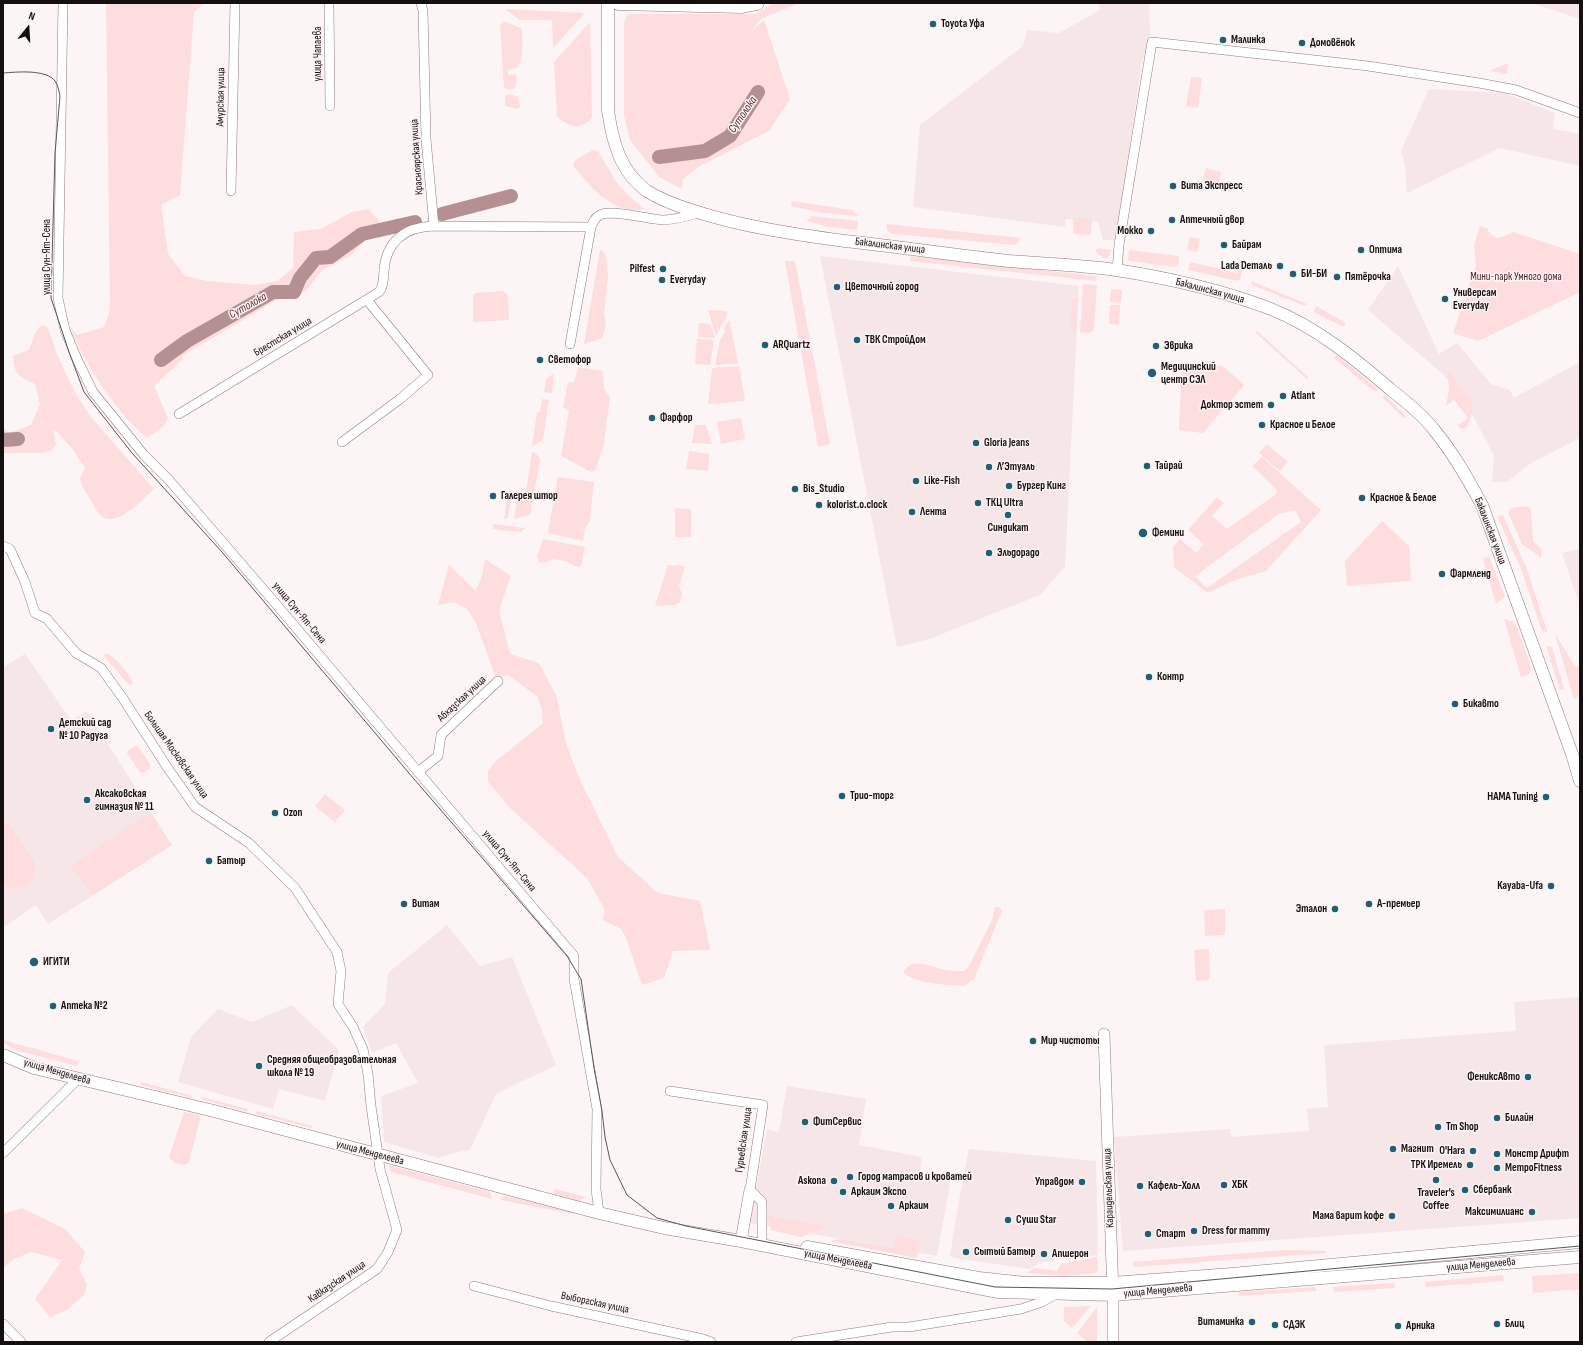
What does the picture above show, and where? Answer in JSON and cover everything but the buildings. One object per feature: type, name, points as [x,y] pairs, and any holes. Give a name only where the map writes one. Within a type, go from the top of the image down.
[{"type":"main road","name":"Бакалинская улица","points":[[608,3],[607,97],[610,127],[618,154],[630,174],[645,189],[661,199],[752,228],[1008,260],[1117,270],[1213,290],[1274,310],[1304,326],[1355,359],[1433,428],[1468,479],[1484,510],[1570,749],[1580,781]]},
{"type":"main road","points":[[618,3],[753,4]]},
{"type":"main road","name":"улица Менделеева","points":[[3,1055],[34,1068],[214,1111],[599,1213],[664,1228],[740,1241],[998,1292],[1060,1288],[1112,1289],[1580,1257]]},
{"type":"main road","name":"улица Менделеева","points":[[740,1241],[823,1249],[979,1278],[1060,1288]]},
{"type":"main road","name":"улица Менделеева","points":[[1112,1289],[1232,1274],[1580,1242]]},
{"type":"street","name":"улица Сун-Ят-Сена","points":[[62,3],[58,298],[65,330],[77,359],[94,392],[144,455],[169,480],[574,956],[574,979],[597,1109],[596,1189],[599,1213]]},
{"type":"street","name":"Амурская улица","points":[[231,191],[235,3]]},
{"type":"street","name":"улица Чапаева","points":[[329,3],[330,106]]},
{"type":"street","name":"Красноярская улица","points":[[422,7],[426,139],[434,226]]},
{"type":"street","points":[[1117,270],[1119,245],[1152,42],[1368,66],[1479,83],[1516,90],[1580,113]]},
{"type":"street","points":[[570,344],[591,227],[596,218],[600,214],[608,213],[662,220],[678,218],[699,212]]},
{"type":"street","points":[[434,226],[591,227]]},
{"type":"street","name":"Брестская улица","points":[[179,414],[379,292],[382,289],[384,271],[392,245],[399,237],[408,231],[416,228],[434,226]]},
{"type":"street","points":[[342,442],[428,375],[367,300]]},
{"type":"street","name":"Большая Московская улица","points":[[3,546],[10,549],[25,582],[35,613],[47,619],[76,653],[102,668],[195,807],[249,843],[295,888],[332,945],[336,952],[341,971],[338,1004],[353,1027],[362,1049],[368,1074],[378,1155]]},
{"type":"street","name":"Абхазская улица","points":[[418,772],[438,756],[441,735],[498,681]]},
{"type":"street","name":"Караидельская улица","points":[[1104,1034],[1113,1342]]},
{"type":"street","points":[[3,1153],[78,1079]]},
{"type":"street","name":"Гурьевская улица","points":[[670,1091],[763,1105],[750,1190]]},
{"type":"street","name":"Кавказская улица","points":[[269,1342],[376,1269],[388,1252],[397,1230],[378,1155]]},
{"type":"street","points":[[740,1241],[750,1190]]},
{"type":"street","points":[[750,1190],[762,1202],[762,1242]]},
{"type":"street","name":"Выборгская улица","points":[[474,1286],[551,1306],[711,1342]]},
{"type":"street","points":[[796,1342],[892,1326],[909,1326],[1021,1309],[1042,1302],[1060,1288]]},
{"type":"street","points":[[3,1324],[21,1342]]},
{"type":"shaded area","points":[[1099,3],[1149,3],[1150,35],[1141,66],[1117,240],[1103,240],[1098,222],[1066,219],[1065,227],[913,207],[920,125],[1023,46],[1027,30],[1059,33],[1100,10]]},
{"type":"shaded area","points":[[1532,3],[1580,3],[1580,19]]},
{"type":"shaded area","points":[[1429,89],[1504,93],[1555,113],[1553,129],[1580,134],[1580,166],[1500,148],[1407,193],[1405,165],[1401,151]]},
{"type":"shaded area","points":[[820,256],[1079,286],[1065,567],[1040,595],[927,640],[897,647]]},
{"type":"shaded area","points":[[1398,266],[1439,354],[1457,343],[1491,384],[1510,390],[1514,398],[1580,362],[1580,438],[1531,463],[1507,482],[1492,482],[1494,456],[1468,406],[1444,375],[1368,310]]},
{"type":"shaded area","points":[[1580,549],[1580,606],[1562,553]]},
{"type":"shaded area","points":[[25,654],[71,720],[87,711],[172,845],[48,924],[36,905],[5,926],[3,924],[3,667]]},
{"type":"shaded area","points":[[447,925],[480,966],[512,957],[556,1065],[496,1094],[470,1150],[457,1152],[439,1158],[384,1142],[381,1096],[418,1083],[396,1043],[372,1053],[363,1027],[385,1004],[388,973]]},
{"type":"shaded area","points":[[1580,997],[1580,1218],[1123,1251],[1114,1137],[1230,1129],[1231,1137],[1309,1131],[1307,1109],[1328,1107],[1324,1045],[1516,1031],[1514,1002]]},
{"type":"shaded area","name":"Средняя общеобразовательная школа № 19","points":[[292,1005],[339,1050],[325,1101],[279,1089],[273,1109],[178,1082],[191,1037],[218,1009],[252,1022]]},
{"type":"shaded area","points":[[787,1086],[866,1099],[859,1145],[922,1157],[920,1172],[951,1178],[937,1256],[750,1223],[767,1129],[779,1132]]},
{"type":"shaded area","points":[[969,1149],[1096,1161],[1098,1255],[1041,1262],[1029,1269],[954,1258],[950,1256]]},
{"type":"green space","points":[[106,3],[204,3],[194,12],[180,195],[161,205],[168,254],[185,276],[207,281],[255,285],[277,281],[293,268],[294,232],[321,229],[352,212],[369,209],[381,224],[350,256],[322,270],[306,291],[277,300],[182,356],[183,359],[154,386],[168,418],[159,430],[146,437],[124,415],[105,391],[88,364],[71,328],[77,335],[104,327],[110,311]]},
{"type":"green space","points":[[774,3],[799,3],[761,19],[751,31],[764,20],[790,99],[769,131],[700,166],[683,179],[682,189],[659,177],[630,140],[624,116],[624,23],[626,17],[630,14],[755,14]]},
{"type":"green space","points":[[505,9],[585,13],[553,48],[552,20],[520,20]]},
{"type":"green space","points":[[503,22],[507,22],[522,29],[520,64],[517,68],[508,70],[508,75],[516,74],[517,79],[516,85],[510,90],[504,88],[500,25]]},
{"type":"green space","points":[[590,22],[592,116],[585,124],[575,126],[566,123],[557,116],[554,62]]},
{"type":"green space","points":[[1508,63],[1507,74],[1489,71]]},
{"type":"green space","points":[[1191,77],[1202,78],[1198,108],[1186,106]]},
{"type":"green space","points":[[510,94],[519,97],[520,107],[517,109],[505,106],[505,95]]},
{"type":"green space","points":[[593,150],[598,151],[617,183],[644,209],[633,210],[622,208],[613,204],[595,190],[573,166],[575,160]]},
{"type":"green space","points":[[1206,168],[1221,172],[1218,187],[1202,183]]},
{"type":"green space","points":[[792,201],[852,210],[858,216],[823,213],[791,206]]},
{"type":"green space","points":[[812,216],[858,221],[857,230],[829,227],[807,221]]},
{"type":"green space","points":[[1074,218],[1092,219],[1091,235],[1073,234]]},
{"type":"green space","points":[[887,224],[1021,238],[1016,245],[893,234],[887,230]]},
{"type":"green space","name":"Мини-парк Умного дома","points":[[1480,226],[1487,228],[1490,234],[1496,238],[1513,232],[1580,254],[1580,292],[1478,341],[1453,333],[1476,265],[1474,245]]},
{"type":"green space","points":[[1190,237],[1200,239],[1197,252],[1187,250]]},
{"type":"green space","points":[[1099,248],[1112,250],[1108,258],[1103,258],[1095,251]]},
{"type":"green space","points":[[600,250],[604,252],[607,261],[608,278],[604,313],[606,325],[602,338],[584,344]]},
{"type":"green space","points":[[1129,250],[1179,256],[1178,265],[1175,267],[1130,261],[1128,260]]},
{"type":"green space","points":[[911,256],[1097,276],[1096,281],[910,261]]},
{"type":"green space","points":[[785,261],[795,261],[830,444],[818,447]]},
{"type":"green space","points":[[1190,262],[1237,273],[1238,269],[1242,270],[1240,280],[1237,281],[1188,270]]},
{"type":"green space","points":[[1251,281],[1307,304],[1305,306],[1252,285]]},
{"type":"green space","points":[[1083,284],[1097,285],[1094,330],[1090,333],[1080,332]]},
{"type":"green space","points":[[1111,289],[1122,290],[1121,303],[1110,302]]},
{"type":"green space","points":[[503,291],[508,295],[509,320],[473,322],[473,295],[475,293]]},
{"type":"green space","points":[[1072,298],[1078,298],[1075,332],[1070,327]]},
{"type":"green space","points":[[1110,305],[1120,305],[1119,325],[1109,324]]},
{"type":"green space","points":[[1316,306],[1346,323],[1343,327],[1314,312]]},
{"type":"green space","points":[[708,310],[726,311],[728,313],[716,336]]},
{"type":"green space","points":[[728,321],[730,321],[738,364],[715,365],[720,340],[725,332],[724,329]]},
{"type":"green space","points":[[699,323],[710,324],[715,338],[698,337]]},
{"type":"green space","points":[[42,325],[48,328],[56,352],[75,393],[91,417],[154,489],[128,512],[120,517],[112,519],[105,518],[98,513],[81,482],[80,478],[85,468],[72,448],[53,428],[56,445],[51,451],[40,453],[3,453],[3,428],[9,433],[31,425],[40,404],[35,384],[18,374],[13,356],[29,350],[36,331]]},
{"type":"green space","points":[[1257,331],[1308,377],[1308,380],[1255,332]]},
{"type":"green space","points":[[697,339],[714,340],[710,365],[695,364]]},
{"type":"green space","points":[[1337,355],[1378,389],[1375,392],[1334,358]]},
{"type":"green space","points":[[1182,362],[1223,366],[1244,385],[1203,433],[1179,430]]},
{"type":"green space","points":[[739,366],[745,399],[744,401],[708,404],[712,368]]},
{"type":"green space","points":[[578,367],[603,371],[604,389],[610,397],[604,443],[596,470],[591,472],[561,456],[569,410],[563,407],[568,383],[574,382]]},
{"type":"green space","points":[[1448,371],[1472,402],[1471,418],[1467,427],[1461,429],[1458,425],[1468,418],[1454,400],[1446,406],[1449,390]]},
{"type":"green space","points":[[554,373],[552,393],[544,392],[546,379]]},
{"type":"green space","points":[[1384,394],[1407,417],[1404,418],[1383,398]]},
{"type":"green space","points":[[542,399],[549,400],[543,440],[532,446],[537,412],[540,412]]},
{"type":"green space","points":[[741,418],[745,439],[721,444],[717,422]]},
{"type":"green space","points":[[695,425],[706,425],[712,444],[692,443]]},
{"type":"green space","points":[[1267,444],[1288,462],[1280,471],[1259,453]]},
{"type":"green space","points":[[689,451],[709,454],[708,471],[686,469]]},
{"type":"green space","points":[[532,452],[538,456],[540,460],[530,515],[514,519],[518,493],[526,492]]},
{"type":"green space","points":[[1262,457],[1321,510],[1266,571],[1235,580],[1208,593],[1174,567],[1173,547],[1180,539],[1196,553],[1204,544],[1188,530],[1217,497],[1224,503],[1212,516],[1227,529],[1276,494],[1277,490],[1252,466]],"holes":[[[1295,510],[1301,522],[1207,588],[1195,576],[1279,514]]]},
{"type":"green space","points":[[558,477],[594,482],[590,520],[585,529],[583,541],[548,533]]},
{"type":"green space","points":[[508,491],[512,492],[508,518],[504,519]]},
{"type":"green space","points":[[1527,506],[1531,509],[1533,542],[1541,548],[1541,557],[1522,544],[1508,512],[1511,508]]},
{"type":"green space","points":[[675,508],[691,509],[691,537],[675,537]]},
{"type":"green space","points":[[1503,515],[1527,569],[1547,632],[1542,631],[1521,569],[1497,516]]},
{"type":"green space","points":[[1382,521],[1409,546],[1411,581],[1347,586],[1345,561]]},
{"type":"green space","points":[[493,524],[525,528],[521,532],[493,529]]},
{"type":"green space","points":[[543,539],[585,547],[581,566],[577,567],[565,561],[552,559],[545,563],[539,562],[537,556]]},
{"type":"green space","points":[[1489,556],[1505,597],[1496,604],[1483,559]]},
{"type":"green space","points":[[485,559],[511,576],[499,610],[510,654],[539,663],[556,695],[566,743],[579,778],[618,857],[658,893],[700,901],[710,950],[673,951],[664,978],[642,985],[626,938],[621,929],[603,920],[605,910],[587,878],[511,809],[488,782],[488,771],[496,761],[543,723],[542,711],[538,697],[508,675],[496,678],[476,623],[467,609],[454,602],[438,605],[449,565],[476,591],[482,576]]},
{"type":"green space","points":[[668,565],[685,566],[679,586],[682,593],[680,602],[675,605],[655,606]]},
{"type":"green space","points":[[1504,619],[1513,622],[1517,627],[1529,661],[1531,670],[1528,675],[1521,677]]},
{"type":"green space","points":[[1555,634],[1575,666],[1580,668],[1580,694],[1574,700]]},
{"type":"green space","points":[[1546,646],[1552,647],[1564,689],[1560,690]]},
{"type":"green space","points":[[106,653],[114,658],[124,669],[133,682],[132,685],[128,684],[104,656]]},
{"type":"green space","points":[[138,746],[150,764],[150,768],[143,773],[140,772],[127,753],[128,750]]},
{"type":"green space","points":[[325,794],[345,810],[335,822],[315,806]]},
{"type":"green space","points":[[150,812],[172,845],[93,895],[70,866]]},
{"type":"green space","points":[[3,822],[10,825],[35,862],[34,878],[27,884],[16,888],[3,885]]},
{"type":"green space","points":[[995,907],[999,907],[1002,911],[974,979],[964,986],[941,984],[915,979],[903,972],[907,967],[916,964],[946,970],[964,971],[969,966],[992,920]]},
{"type":"green space","points":[[1225,909],[1225,934],[1205,936],[1204,910]]},
{"type":"green space","points":[[1209,949],[1210,978],[1208,980],[1196,981],[1194,950]]},
{"type":"green space","points":[[3,1040],[78,1061],[77,1066],[15,1050],[3,1042]]},
{"type":"green space","points":[[141,1082],[193,1096],[192,1098],[140,1085]]},
{"type":"green space","points":[[202,1097],[248,1109],[247,1112],[201,1099]]},
{"type":"green space","points":[[256,1111],[312,1126],[312,1128],[256,1114]]},
{"type":"green space","points":[[184,1112],[199,1115],[200,1120],[189,1161],[187,1164],[182,1165],[169,1157]]},
{"type":"green space","points":[[389,1165],[490,1192],[492,1199],[391,1172]]},
{"type":"green space","points":[[555,1189],[586,1197],[580,1201],[553,1194]]},
{"type":"green space","points":[[502,1196],[573,1212],[572,1214],[501,1200]]},
{"type":"green space","points":[[22,1208],[65,1229],[85,1252],[79,1269],[87,1285],[84,1295],[67,1310],[50,1317],[35,1299],[62,1260],[31,1252],[14,1259],[3,1268],[3,1214]]},
{"type":"green space","points":[[768,1216],[828,1226],[801,1237],[771,1230]]},
{"type":"green space","points":[[896,1236],[920,1241],[917,1258],[830,1241],[840,1239],[893,1248]]},
{"type":"green space","points":[[1284,1250],[1326,1251],[1326,1253],[1133,1267],[1133,1262]]},
{"type":"green space","points":[[1097,1257],[1098,1270],[1095,1273],[1064,1276],[1027,1273],[1034,1268],[1057,1271],[1061,1264]]},
{"type":"green space","points":[[1580,1273],[1580,1289],[1533,1293],[1532,1276]]},
{"type":"green space","points":[[1503,1275],[1504,1281],[1426,1287],[1425,1282]]},
{"type":"green space","points":[[1394,1283],[1395,1288],[1334,1292],[1333,1287]]},
{"type":"green space","points":[[1315,1287],[1316,1291],[1238,1296],[1238,1292]]},
{"type":"green space","points":[[1091,1306],[1072,1328],[1064,1321],[1064,1307]]},
{"type":"green space","points":[[1097,1307],[1097,1342],[1087,1342],[1077,1333]]},
{"type":"waterway","name":"Сутолока","points":[[659,157],[705,151],[730,136],[758,92]]},
{"type":"waterway","name":"Сутолока","points":[[442,214],[511,196]]},
{"type":"waterway","name":"Сутолока","points":[[161,360],[187,341],[273,292],[294,292],[300,278],[316,258],[330,257],[362,234],[415,222]]},
{"type":"waterway","name":"Сутолока","points":[[3,440],[18,439]]},
{"type":"tram line","points":[[3,73],[31,72],[45,75],[51,77],[55,81],[59,90],[60,96],[55,153],[51,298],[84,392],[132,453],[222,552],[414,779],[567,956],[581,979],[605,1137],[610,1160],[627,1195],[657,1218],[686,1226],[995,1287],[1112,1289],[1580,1246]]},
{"type":"place","name":"Toyota Уфа","points":[[933,24]]},
{"type":"place","name":"Малинка","points":[[1223,40]]},
{"type":"place","name":"Домовёнок","points":[[1302,43]]},
{"type":"place","name":"Вита Экспресс","points":[[1173,186]]},
{"type":"place","name":"Аптечный двор","points":[[1172,220]]},
{"type":"place","name":"Мокко","points":[[1151,231]]},
{"type":"place","name":"Байрам","points":[[1224,245]]},
{"type":"place","name":"Оптима","points":[[1361,250]]},
{"type":"place","name":"Lada Dеталь","points":[[1280,266]]},
{"type":"place","name":"Pilfest","points":[[663,269]]},
{"type":"place","name":"БИ-БИ","points":[[1293,274]]},
{"type":"place","name":"Пятёрочка","points":[[1337,277]]},
{"type":"place","name":"Everyday","points":[[662,280]]},
{"type":"place","name":"Цветочный город","points":[[837,287]]},
{"type":"place","name":"Универсам Everyday","points":[[1445,299]]},
{"type":"place","name":"ТВК СтройДом","points":[[857,340]]},
{"type":"place","name":"ARQuartz","points":[[765,345]]},
{"type":"place","name":"Эврика","points":[[1156,346]]},
{"type":"place","name":"Светофор","points":[[540,360]]},
{"type":"place","name":"Медицинский центр СЭЛ","points":[[1152,373]]},
{"type":"place","name":"Atlant","points":[[1283,396]]},
{"type":"place","name":"Доктор эстет","points":[[1271,405]]},
{"type":"place","name":"Фарфор","points":[[652,418]]},
{"type":"place","name":"Красное и Белое","points":[[1262,425]]},
{"type":"place","name":"Gloria Jeans","points":[[976,443]]},
{"type":"place","name":"Тайрай","points":[[1147,466]]},
{"type":"place","name":"Л’Этуаль","points":[[989,467]]},
{"type":"place","name":"Like-Fish","points":[[916,481]]},
{"type":"place","name":"Бургер Кинг","points":[[1009,486]]},
{"type":"place","name":"Bis_Studio","points":[[795,489]]},
{"type":"place","name":"Галерея штор","points":[[493,496]]},
{"type":"place","name":"Красное & Белое","points":[[1362,498]]},
{"type":"place","name":"ТКЦ Ultra","points":[[978,503]]},
{"type":"place","name":"kolorist.o.clock","points":[[819,505]]},
{"type":"place","name":"Лента","points":[[912,512]]},
{"type":"place","name":"Синдикат","points":[[1008,515]]},
{"type":"place","name":"Фемини","points":[[1143,533]]},
{"type":"place","name":"Эльдорадо","points":[[989,553]]},
{"type":"place","name":"Фармленд","points":[[1442,574]]},
{"type":"place","name":"Контр","points":[[1149,677]]},
{"type":"place","name":"Бикавто","points":[[1455,704]]},
{"type":"place","name":"Детский сад № 10 Радуга","points":[[51,729]]},
{"type":"place","name":"Трио-торг","points":[[842,796]]},
{"type":"place","name":"HAMA Tuning","points":[[1546,797]]},
{"type":"place","name":"Аксаковская гимназия № 11","points":[[87,800]]},
{"type":"place","name":"Ozon","points":[[275,813]]},
{"type":"place","name":"Батыр","points":[[209,861]]},
{"type":"place","name":"Kayaba-Ufa","points":[[1551,886]]},
{"type":"place","name":"Витам","points":[[404,904]]},
{"type":"place","name":"А-премьер","points":[[1369,904]]},
{"type":"place","name":"Эталон","points":[[1335,909]]},
{"type":"place","name":"ИГИТИ","points":[[34,962]]},
{"type":"place","name":"Аптека №2","points":[[53,1006]]},
{"type":"place","name":"Мир чистоты","points":[[1033,1041]]},
{"type":"place","name":"Средняя общеобразовательная школа № 19","points":[[259,1066]]},
{"type":"place","name":"ФениксАвто","points":[[1528,1077]]},
{"type":"place","name":"Билайн","points":[[1497,1118]]},
{"type":"place","name":"ФитСервис","points":[[805,1122]]},
{"type":"place","name":"Tm Shop","points":[[1438,1127]]},
{"type":"place","name":"Магнит","points":[[1393,1149]]},
{"type":"place","name":"O'Hara","points":[[1473,1151]]},
{"type":"place","name":"Монстр Дрифт","points":[[1497,1154]]},
{"type":"place","name":"ТРК Иремель","points":[[1470,1165]]},
{"type":"place","name":"МетроFitness","points":[[1497,1168]]},
{"type":"place","name":"Город матрасов и кроватей","points":[[850,1177]]},
{"type":"place","name":"Traveler's Coffee","points":[[1436,1180]]},
{"type":"place","name":"Askona","points":[[834,1181]]},
{"type":"place","name":"Управдом","points":[[1082,1182]]},
{"type":"place","name":"ХБК","points":[[1224,1185]]},
{"type":"place","name":"Кафель-Холл","points":[[1140,1186]]},
{"type":"place","name":"Сбербанк","points":[[1465,1190]]},
{"type":"place","name":"Аркаим Экспо","points":[[843,1192]]},
{"type":"place","name":"Аркаим","points":[[891,1206]]},
{"type":"place","name":"Максимилианс","points":[[1532,1212]]},
{"type":"place","name":"Мама варит кофе","points":[[1392,1216]]},
{"type":"place","name":"Суши Star","points":[[1008,1220]]},
{"type":"place","name":"Dress for mammy","points":[[1194,1231]]},
{"type":"place","name":"Старт","points":[[1148,1234]]},
{"type":"place","name":"Сытый Батыр","points":[[966,1252]]},
{"type":"place","name":"Апшерон","points":[[1044,1254]]},
{"type":"place","name":"Витаминка","points":[[1252,1322]]},
{"type":"place","name":"Блиц","points":[[1497,1324]]},
{"type":"place","name":"СДЭК","points":[[1275,1325]]},
{"type":"place","name":"Арника","points":[[1398,1326]]}]
